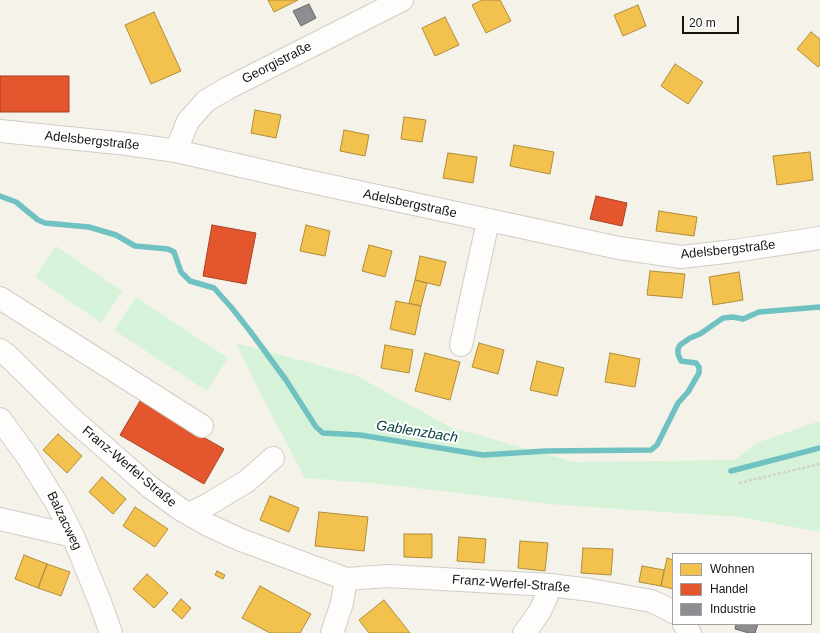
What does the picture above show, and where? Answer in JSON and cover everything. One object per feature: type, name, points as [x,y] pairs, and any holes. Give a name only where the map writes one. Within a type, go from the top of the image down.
[{"type":"street","name":"Georgistraße","points":[[176,151],[188,121],[206,102],[228,88],[402,0]]},
{"type":"street","name":"Adelsbergstraße","points":[[0,131],[127,144],[176,151],[488,221],[619,248],[681,257],[734,251],[820,238]]},
{"type":"street","points":[[461,345],[488,221]]},
{"type":"street","points":[[0,298],[202,426]]},
{"type":"street","name":"Franz-Werfel-Straße","points":[[0,350],[7,355],[70,418],[150,487],[180,509],[208,525],[241,540],[346,579],[388,576],[550,585],[590,590],[651,601],[672,612]]},
{"type":"street","name":"Balzacweg","points":[[0,419],[43,480],[57,504],[73,536],[111,633]]},
{"type":"street","points":[[189,514],[247,481],[273,458]]},
{"type":"street","points":[[0,519],[73,536]]},
{"type":"street","points":[[332,633],[342,603],[346,579]]},
{"type":"street","points":[[524,633],[540,611],[550,585]]},
{"type":"path","points":[[739,483],[820,464]]},
{"type":"green space","points":[[56,246],[122,291],[101,323],[35,277]]},
{"type":"green space","points":[[136,297],[228,358],[207,391],[114,330]]},
{"type":"green space","points":[[236,343],[355,375],[450,427],[574,462],[734,460],[759,442],[820,421],[820,532],[739,517],[559,505],[382,484],[305,478],[257,387]]},
{"type":"building: Wohnen","points":[[268,0],[298,0],[274,12]]},
{"type":"building: Wohnen","points":[[482,0],[500,0],[511,21],[486,33],[472,5]]},
{"type":"building: Wohnen","points":[[638,5],[646,26],[623,36],[614,15]]},
{"type":"building: Wohnen","points":[[154,12],[181,71],[151,84],[125,25]]},
{"type":"building: Wohnen","points":[[445,17],[459,45],[435,56],[422,28]]},
{"type":"building: Wohnen","points":[[811,32],[820,39],[820,65],[818,67],[797,49]]},
{"type":"building: Wohnen","points":[[675,64],[703,82],[688,104],[661,86]]},
{"type":"building: Wohnen","points":[[255,110],[281,115],[276,138],[251,133]]},
{"type":"building: Wohnen","points":[[404,117],[426,120],[422,142],[401,139]]},
{"type":"building: Wohnen","points":[[344,130],[369,135],[365,156],[340,151]]},
{"type":"building: Wohnen","points":[[514,145],[554,152],[550,174],[510,166]]},
{"type":"building: Wohnen","points":[[810,152],[813,180],[777,185],[773,156]]},
{"type":"building: Wohnen","points":[[448,153],[477,157],[473,183],[443,178]]},
{"type":"building: Wohnen","points":[[659,211],[697,217],[694,236],[656,231]]},
{"type":"building: Wohnen","points":[[306,225],[330,231],[325,256],[300,251]]},
{"type":"building: Wohnen","points":[[369,245],[392,251],[385,277],[362,271]]},
{"type":"building: Wohnen","points":[[420,256],[446,262],[440,286],[415,280]]},
{"type":"building: Wohnen","points":[[650,271],[685,274],[682,298],[647,295]]},
{"type":"building: Wohnen","points":[[739,272],[743,300],[713,305],[709,277]]},
{"type":"building: Wohnen","points":[[415,280],[427,283],[421,306],[409,303]]},
{"type":"building: Wohnen","points":[[396,301],[421,306],[415,335],[390,329]]},
{"type":"building: Wohnen","points":[[479,343],[504,350],[498,374],[472,367]]},
{"type":"building: Wohnen","points":[[385,345],[413,350],[409,373],[381,368]]},
{"type":"building: Wohnen","points":[[425,353],[460,362],[450,400],[415,391]]},
{"type":"building: Wohnen","points":[[610,353],[640,359],[635,387],[605,382]]},
{"type":"building: Wohnen","points":[[537,361],[564,368],[557,396],[530,390]]},
{"type":"building: Wohnen","points":[[58,434],[82,456],[67,473],[43,450]]},
{"type":"building: Wohnen","points":[[102,477],[126,499],[113,514],[89,492]]},
{"type":"building: Wohnen","points":[[270,496],[299,508],[289,532],[260,520]]},
{"type":"building: Wohnen","points":[[135,507],[168,529],[155,547],[123,526]]},
{"type":"building: Wohnen","points":[[319,512],[368,517],[364,551],[315,546]]},
{"type":"building: Wohnen","points":[[404,534],[432,534],[432,558],[404,557]]},
{"type":"building: Wohnen","points":[[459,537],[486,539],[484,563],[457,561]]},
{"type":"building: Wohnen","points":[[520,541],[548,543],[545,571],[518,568]]},
{"type":"building: Wohnen","points":[[583,548],[613,549],[611,575],[581,573]]},
{"type":"building: Wohnen","points":[[24,555],[47,564],[38,588],[15,579]]},
{"type":"building: Wohnen","points":[[667,558],[672,560],[672,589],[661,586]]},
{"type":"building: Wohnen","points":[[47,564],[70,572],[61,596],[38,588]]},
{"type":"building: Wohnen","points":[[642,566],[664,570],[661,586],[639,582]]},
{"type":"building: Wohnen","points":[[217,571],[225,575],[223,579],[215,575]]},
{"type":"building: Wohnen","points":[[147,574],[168,593],[154,608],[133,589]]},
{"type":"building: Wohnen","points":[[260,586],[311,614],[300,633],[270,633],[242,618]]},
{"type":"building: Wohnen","points":[[181,599],[191,608],[182,619],[172,610]]},
{"type":"building: Wohnen","points":[[384,600],[410,633],[369,633],[359,620]]},
{"type":"building: Handel","points":[[0,76],[69,76],[69,112],[0,112]]},
{"type":"building: Handel","points":[[596,196],[627,203],[622,226],[590,219]]},
{"type":"building: Handel","points":[[212,225],[256,233],[246,284],[203,276]]},
{"type":"building: Handel","points":[[140,401],[224,449],[204,484],[120,435]]},
{"type":"building: Industrie","points":[[309,4],[316,18],[301,26],[293,11]]},
{"type":"building: Industrie","points":[[736,625],[758,625],[755,633],[735,629]]},
{"type":"waterway","name":"Gablenzbach","points":[[0,196],[16,202],[38,220],[45,223],[89,227],[116,235],[135,246],[168,249],[174,252],[181,272],[190,281],[214,288],[231,307],[286,380],[316,427],[323,433],[360,435],[483,455],[546,451],[651,450],[657,445],[678,403],[688,392],[699,373],[699,367],[696,363],[681,361],[678,354],[680,345],[690,338],[700,334],[723,318],[733,317],[743,319],[759,312],[820,307]]},
{"type":"waterway","points":[[731,471],[820,448]]}]
